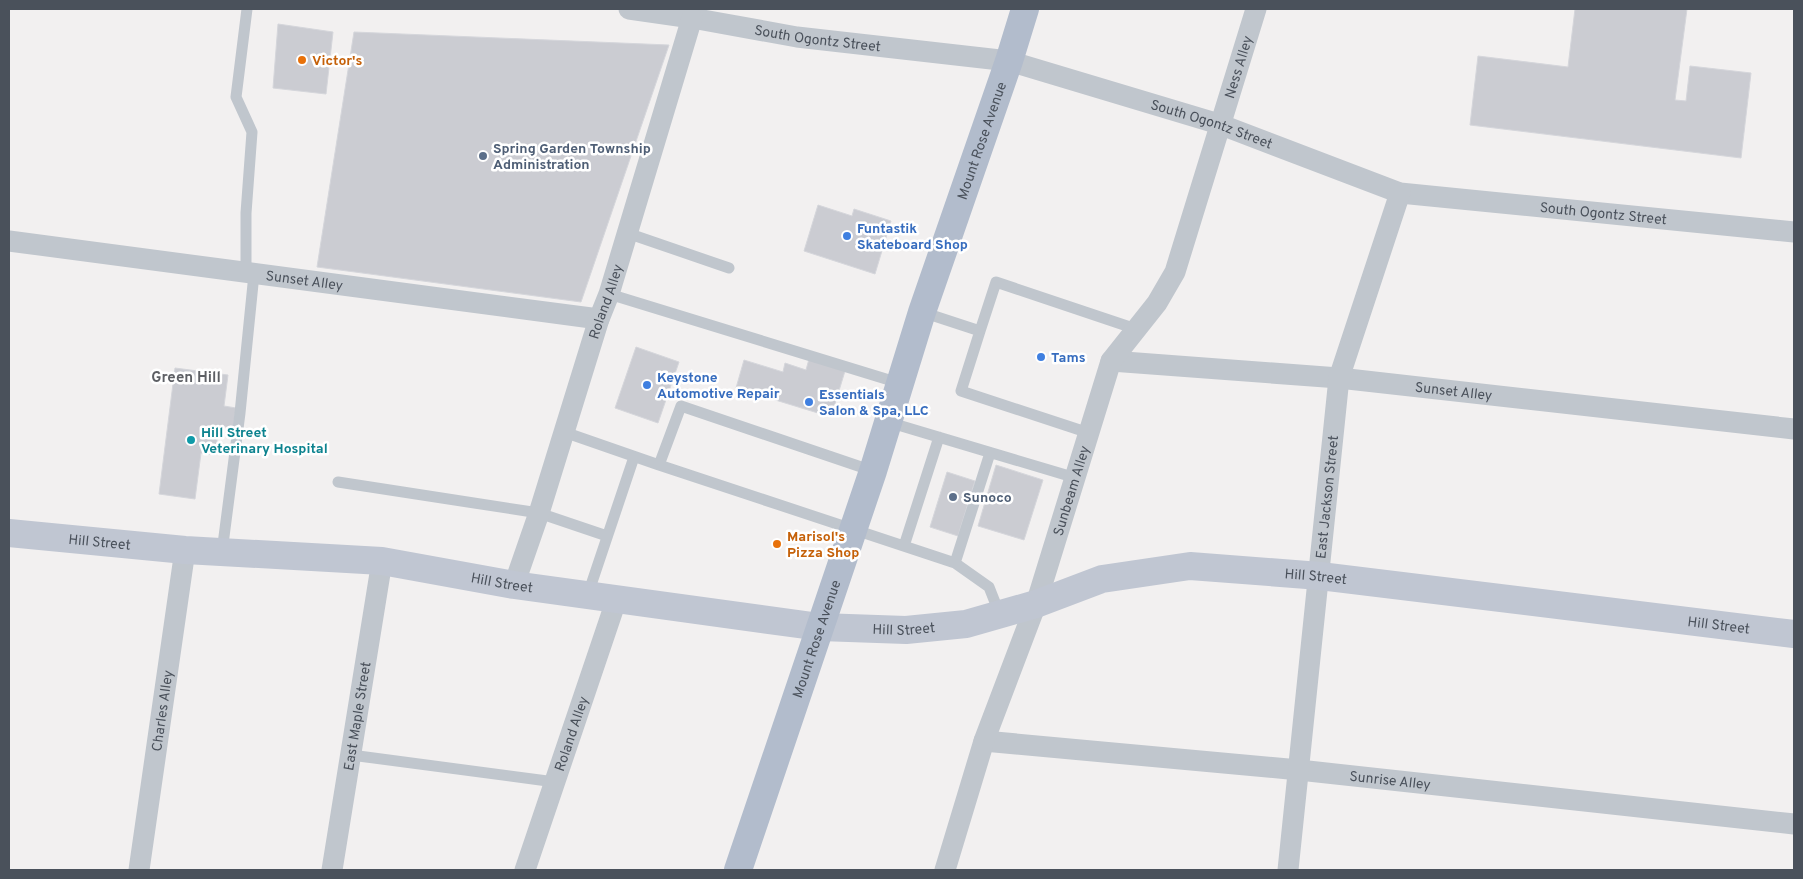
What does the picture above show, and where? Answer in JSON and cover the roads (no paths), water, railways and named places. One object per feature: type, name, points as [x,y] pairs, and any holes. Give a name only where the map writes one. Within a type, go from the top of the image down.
[{"type":"main road","name":"Mount Rose Avenue","points":[[738,870],[873,471],[922,312],[1009,61],[1025,9]]},
{"type":"main road","name":"Hill Street","points":[[9,533],[186,550],[382,561],[514,585],[820,627],[906,630],[966,624],[1036,604],[1102,579],[1190,566],[1320,576],[1794,634]]},
{"type":"street","name":"South Ogontz Street","points":[[629,9],[692,18],[714,15],[797,37],[1009,61],[1219,124],[1400,193],[1794,232]]},
{"type":"street","name":"Ness Alley","points":[[1219,124],[1256,9]]},
{"type":"street","name":"Roland Alley","points":[[514,585],[539,513],[599,319],[609,294],[692,18]]},
{"type":"street","name":"Sunbeam Alley","points":[[945,870],[984,741],[1036,604],[1112,361],[1157,303],[1175,272],[1219,124]]},
{"type":"street","name":"East Jackson Street","points":[[1288,870],[1320,576],[1339,378],[1400,193]]},
{"type":"street","name":"Sunset Alley","points":[[9,241],[599,319]]},
{"type":"street","name":"Sunset Alley","points":[[1112,361],[1339,378],[1794,429]]},
{"type":"street","name":"Charles Alley","points":[[139,870],[186,550]]},
{"type":"street","name":"East Maple Street","points":[[332,870],[382,561]]},
{"type":"street","name":"Roland Alley","points":[[525,870],[617,598]]},
{"type":"street","name":"Sunrise Alley","points":[[984,741],[1299,770],[1794,824]]},
{"type":"lane","points":[[222,552],[240,413],[250,273],[246,213],[252,132],[236,97],[247,9]]},
{"type":"lane","points":[[627,234],[729,268]]},
{"type":"lane","points":[[1089,433],[961,391],[996,282],[1136,329]]},
{"type":"lane","points":[[609,294],[899,383]]},
{"type":"lane","points":[[922,312],[980,331]]},
{"type":"lane","points":[[659,465],[681,406],[873,471]]},
{"type":"lane","points":[[888,422],[1076,478]]},
{"type":"lane","points":[[564,432],[955,563],[989,587],[1000,615]]},
{"type":"lane","points":[[904,546],[939,437]]},
{"type":"lane","points":[[955,563],[990,453]]},
{"type":"lane","points":[[588,594],[634,457]]},
{"type":"lane","points":[[338,482],[539,513],[607,536]]},
{"type":"lane","points":[[351,755],[554,782]]},
{"type":"place","name":"Victor's","points":[[302,60]]},
{"type":"place","name":"Spring Garden Township Administration","points":[[483,156]]},
{"type":"place","name":"Funtastik Skateboard Shop","points":[[847,236]]},
{"type":"place","name":"Tams","points":[[1041,357]]},
{"type":"place","name":"Keystone Automotive Repair","points":[[647,385]]},
{"type":"place","name":"Essentials Salon & Spa, LLC","points":[[809,402]]},
{"type":"place","name":"Hill Street Veterinary Hospital","points":[[191,440]]},
{"type":"place","name":"Sunoco","points":[[953,497]]},
{"type":"place","name":"Marisol's Pizza Shop","points":[[777,544]]},
{"type":"district","name":"Green Hill","points":[[186,377]]}]
